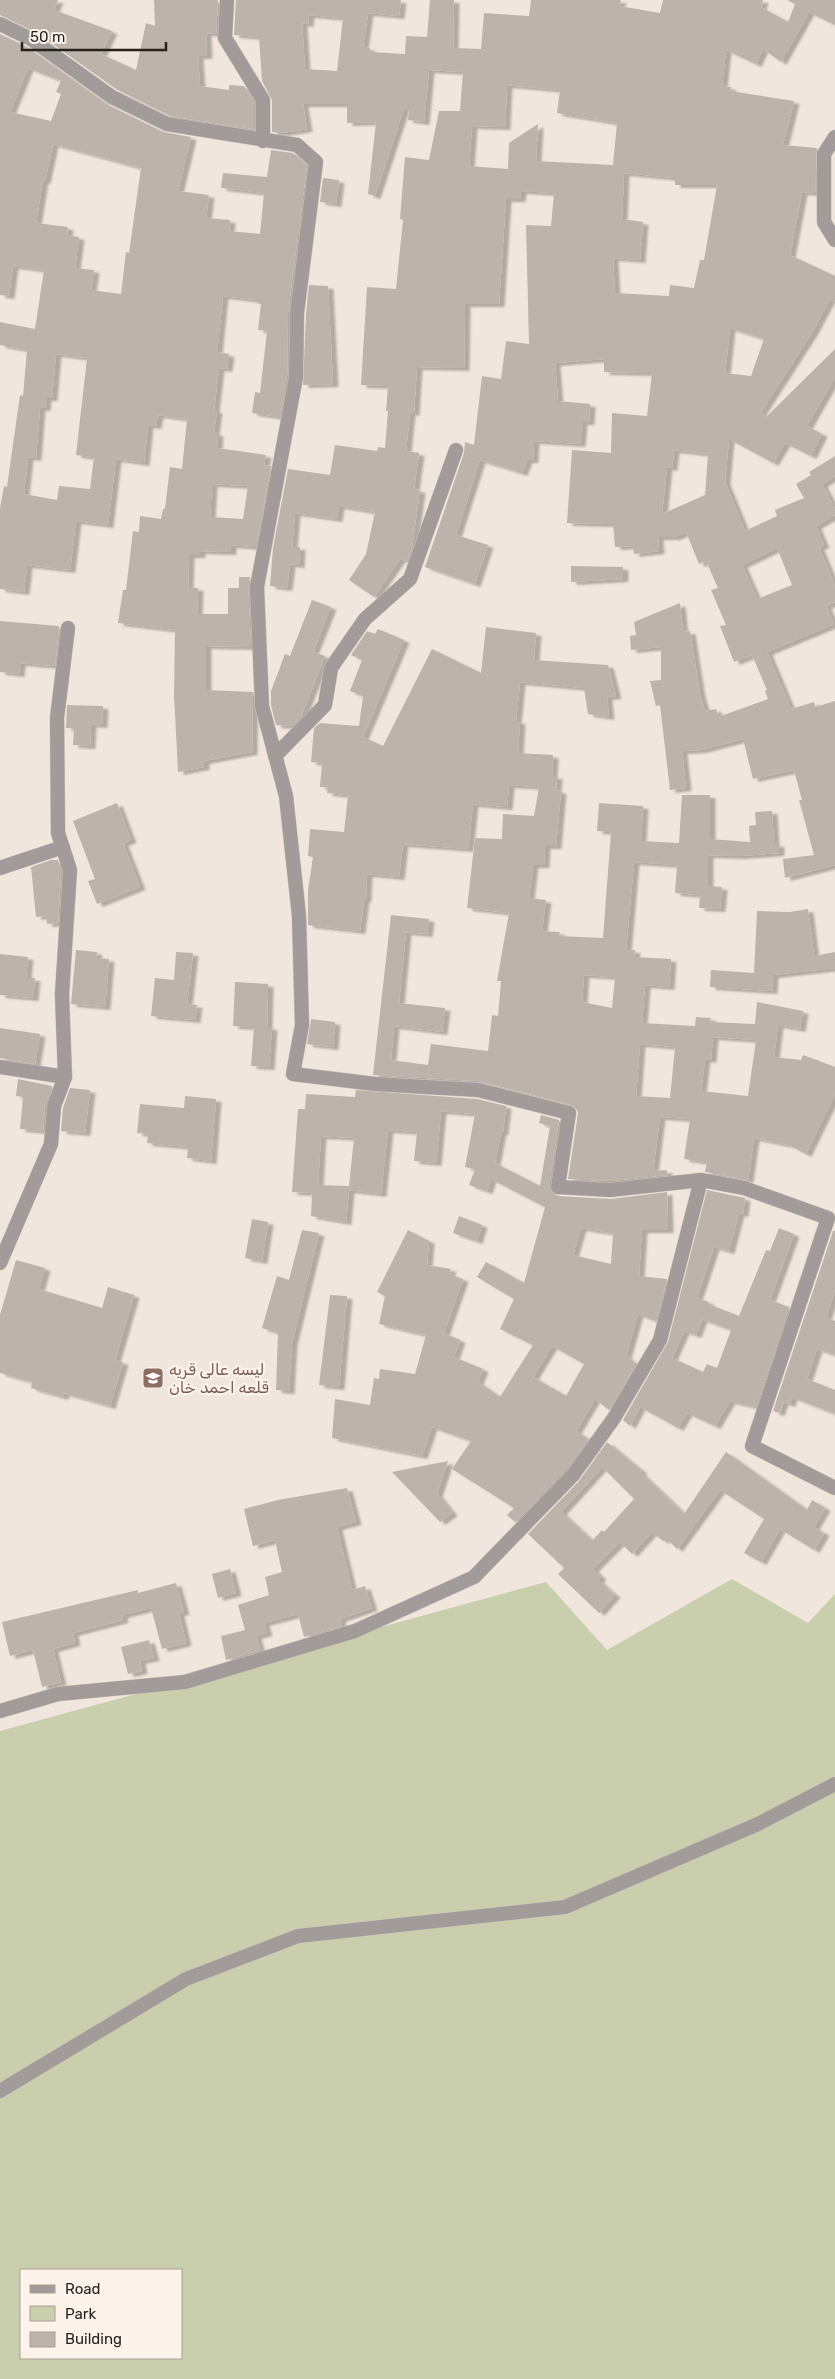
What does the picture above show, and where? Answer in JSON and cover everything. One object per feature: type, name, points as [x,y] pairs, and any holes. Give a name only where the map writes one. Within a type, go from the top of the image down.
[{"type":"street","points":[[227,0],[226,38],[263,100],[263,141]]},
{"type":"street","points":[[0,24],[31,40],[112,97],[168,124],[263,141],[297,145],[316,162],[297,313],[296,377],[257,588],[262,706],[286,796],[299,916],[302,1025],[293,1074],[375,1084],[478,1090],[569,1113],[558,1187],[610,1190],[701,1180],[744,1188],[828,1218],[752,1446],[835,1488]]},
{"type":"street","points":[[835,137],[824,154],[824,222],[835,240]]},
{"type":"street","points":[[275,756],[325,705],[331,668],[365,619],[410,579],[456,450]]},
{"type":"street","points":[[0,1263],[51,1144],[54,1106],[65,1077],[62,994],[70,870],[58,833],[57,718],[68,628]]},
{"type":"street","points":[[0,868],[63,847]]},
{"type":"street","points":[[0,1067],[65,1077]]},
{"type":"street","points":[[0,1711],[58,1694],[185,1682],[355,1631],[474,1577],[573,1475],[614,1418],[660,1340],[701,1180]]},
{"type":"street","points":[[0,2091],[186,1979],[298,1936],[565,1907],[758,1824],[835,1784]]},
{"type":"green space","points":[[732,1579],[808,1623],[835,1594],[835,2379],[0,2379],[0,1731],[546,1582],[607,1650]]},
{"type":"building","points":[[0,0],[58,0],[54,10],[112,31],[101,54],[136,70],[146,23],[155,26],[154,0],[218,0],[216,34],[206,33],[207,56],[198,56],[200,86],[229,90],[229,85],[244,86],[254,102],[254,129],[170,116],[116,89],[36,32],[0,15]]},
{"type":"building","points":[[236,0],[401,0],[399,16],[368,13],[363,47],[370,48],[370,52],[405,54],[406,36],[427,37],[430,0],[454,0],[453,48],[481,49],[484,13],[529,16],[531,0],[621,0],[619,6],[660,13],[663,0],[763,0],[761,7],[788,22],[795,4],[787,0],[835,0],[835,25],[809,12],[781,62],[763,49],[756,64],[726,50],[722,86],[731,87],[730,91],[794,101],[783,145],[817,148],[815,193],[802,192],[790,255],[835,276],[835,302],[830,299],[813,331],[761,412],[766,417],[835,349],[835,377],[807,426],[822,434],[811,456],[785,443],[773,463],[729,439],[725,482],[745,531],[777,516],[775,510],[804,498],[796,484],[811,475],[809,472],[835,456],[835,476],[822,484],[835,509],[835,515],[816,526],[824,545],[819,547],[835,586],[835,602],[826,606],[834,624],[767,652],[791,709],[814,702],[815,707],[835,701],[835,865],[785,878],[783,859],[814,855],[799,800],[802,800],[794,770],[753,779],[743,739],[701,750],[682,751],[686,788],[670,790],[660,705],[656,706],[650,681],[661,680],[661,647],[631,650],[630,636],[636,635],[634,622],[680,603],[683,632],[690,631],[700,694],[705,711],[716,709],[718,717],[768,699],[765,691],[767,690],[752,655],[734,662],[720,626],[726,625],[711,590],[718,588],[706,561],[699,564],[686,532],[675,537],[658,537],[659,551],[634,554],[633,546],[615,547],[613,524],[567,523],[572,450],[611,453],[612,413],[647,416],[652,373],[604,372],[604,359],[555,363],[558,401],[590,404],[589,422],[582,422],[580,444],[534,441],[533,460],[527,460],[522,473],[480,460],[456,535],[488,545],[475,584],[425,567],[464,453],[465,442],[474,445],[482,376],[501,379],[506,341],[529,344],[526,225],[551,226],[554,193],[521,191],[520,199],[506,199],[499,304],[465,304],[464,368],[417,367],[414,413],[410,412],[406,451],[419,453],[414,489],[420,490],[412,548],[407,561],[400,559],[374,597],[349,580],[366,554],[375,512],[339,506],[337,519],[295,513],[292,547],[300,547],[299,565],[290,564],[287,588],[270,586],[273,548],[288,469],[330,475],[335,445],[377,451],[378,447],[385,448],[388,386],[361,385],[367,287],[396,289],[403,220],[400,219],[405,157],[429,160],[439,111],[460,111],[463,72],[429,70],[424,122],[408,120],[409,109],[404,108],[375,196],[368,194],[376,122],[347,123],[347,104],[303,104],[307,129],[282,133],[272,132],[272,100],[262,81],[259,37],[234,35]],"holes":[[[309,15],[343,18],[337,71],[305,69],[302,23],[308,24]],[[507,85],[560,90],[557,113],[617,123],[613,165],[536,161],[538,124],[509,143],[508,169],[469,166],[472,126],[505,127]],[[624,173],[675,178],[675,185],[717,185],[704,260],[700,260],[694,288],[670,285],[669,296],[615,293],[613,258],[640,260],[643,222],[622,219]],[[730,328],[764,339],[751,376],[725,373]],[[674,450],[708,454],[705,495],[662,514],[667,467],[672,468]],[[777,548],[792,585],[757,599],[742,565]]]},
{"type":"building","points":[[0,34],[27,47],[108,105],[163,132],[191,137],[178,191],[209,195],[206,218],[230,220],[229,231],[260,234],[264,193],[221,188],[223,173],[267,177],[271,150],[293,153],[307,165],[288,312],[287,376],[280,417],[252,413],[255,392],[260,393],[267,331],[258,330],[261,304],[257,303],[257,300],[223,296],[217,352],[229,354],[227,369],[219,368],[214,410],[217,410],[214,433],[218,433],[217,448],[266,455],[264,465],[271,466],[256,547],[231,545],[231,552],[200,551],[200,555],[189,555],[188,587],[198,588],[197,614],[228,614],[228,588],[239,588],[239,577],[250,577],[248,587],[251,647],[206,646],[206,690],[253,692],[252,752],[204,761],[204,767],[178,772],[174,694],[175,630],[118,623],[123,590],[126,590],[133,531],[139,532],[140,516],[161,519],[163,509],[165,509],[170,467],[182,469],[187,419],[158,415],[156,426],[148,425],[144,463],[116,459],[108,525],[76,521],[70,570],[27,565],[24,592],[0,589],[0,508],[4,486],[7,487],[20,395],[23,396],[27,350],[0,345],[0,322],[35,329],[44,270],[13,266],[9,296],[0,295]],"holes":[[[28,68],[61,81],[56,92],[61,94],[51,121],[10,112]],[[53,144],[141,168],[129,253],[126,252],[121,294],[91,290],[94,270],[75,268],[79,237],[67,235],[68,227],[36,223],[43,180],[45,181]],[[56,354],[87,358],[76,455],[94,457],[90,489],[59,486],[57,500],[24,494],[28,457],[36,458],[40,408],[45,408],[46,398],[52,398]],[[212,484],[248,486],[243,519],[210,517]]]},
{"type":"building","points":[[323,178],[339,180],[336,204],[320,202]]},
{"type":"building","points":[[309,285],[328,286],[333,384],[303,385]]},
{"type":"building","points":[[571,566],[623,567],[623,579],[571,582]]},
{"type":"building","points":[[312,600],[331,607],[313,652],[325,656],[301,717],[292,726],[276,725],[271,705],[271,691],[285,654],[290,656]]},
{"type":"building","points":[[0,621],[59,626],[55,666],[20,663],[19,674],[0,672]]},
{"type":"building","points":[[486,627],[536,633],[534,660],[608,665],[616,696],[607,697],[609,717],[588,714],[584,688],[520,682],[516,721],[520,721],[518,753],[553,755],[552,776],[557,776],[556,790],[561,791],[556,846],[545,846],[544,865],[533,865],[529,898],[546,900],[542,931],[560,932],[559,936],[603,938],[611,832],[597,831],[599,803],[643,806],[641,841],[679,843],[682,795],[710,795],[710,839],[750,842],[749,826],[756,825],[755,812],[772,811],[774,844],[779,844],[779,853],[739,856],[708,855],[708,886],[722,887],[720,909],[699,908],[700,895],[675,893],[677,865],[634,862],[626,950],[635,950],[634,957],[671,959],[669,987],[645,985],[642,1023],[695,1026],[696,1017],[711,1018],[710,1022],[755,1024],[757,1002],[803,1011],[800,1029],[778,1025],[774,1057],[801,1060],[803,1055],[835,1067],[835,1094],[806,1154],[789,1145],[754,1138],[748,1180],[705,1172],[707,1162],[684,1159],[690,1119],[660,1117],[653,1171],[667,1170],[667,1175],[610,1181],[568,1179],[578,1114],[572,1105],[479,1081],[373,1075],[391,915],[429,919],[427,934],[406,932],[399,1003],[445,1008],[442,1032],[394,1026],[391,1060],[428,1065],[431,1044],[488,1051],[492,1015],[498,1016],[501,981],[497,981],[509,913],[467,908],[475,838],[502,839],[503,814],[534,816],[539,787],[509,785],[507,807],[473,804],[468,849],[403,844],[399,877],[367,874],[366,899],[364,899],[360,931],[308,925],[308,890],[313,857],[308,856],[310,829],[344,832],[348,795],[327,793],[328,787],[320,787],[322,763],[311,762],[314,728],[320,723],[359,726],[363,696],[350,691],[362,660],[351,655],[367,631],[375,634],[378,629],[404,640],[363,737],[383,746],[432,649],[481,673]],"holes":[[[584,975],[615,977],[612,1008],[582,1002]],[[713,1037],[756,1040],[748,1096],[701,1091],[705,1059],[711,1060]],[[640,1044],[675,1047],[670,1098],[636,1096]]]},
{"type":"building","points":[[67,705],[103,706],[102,725],[91,724],[90,746],[73,745],[74,728],[66,728]]},
{"type":"building","points":[[117,803],[131,840],[123,843],[140,887],[97,904],[88,881],[95,879],[73,821]]},
{"type":"building","points":[[51,860],[58,860],[61,872],[58,923],[47,924],[46,916],[36,917],[31,867]]},
{"type":"building","points":[[808,909],[814,956],[835,952],[835,968],[773,975],[772,991],[710,987],[711,970],[754,973],[757,911],[790,912]]},
{"type":"building","points":[[76,950],[97,952],[96,958],[109,959],[105,1007],[71,1004]]},
{"type":"building","points":[[176,952],[193,953],[187,1004],[197,1005],[195,1020],[151,1016],[155,978],[174,980]]},
{"type":"building","points":[[0,954],[28,957],[26,978],[35,978],[33,998],[0,995]]},
{"type":"building","points":[[235,982],[268,984],[267,1027],[272,1027],[269,1067],[251,1066],[254,1027],[233,1026]]},
{"type":"building","points":[[311,1019],[335,1022],[333,1047],[307,1044]]},
{"type":"building","points":[[0,1028],[40,1034],[35,1064],[0,1058]]},
{"type":"building","points":[[18,1079],[52,1086],[45,1105],[43,1131],[20,1129],[23,1097],[16,1096]]},
{"type":"building","points":[[70,1088],[90,1090],[85,1133],[61,1131],[63,1108]]},
{"type":"building","points":[[356,1090],[477,1099],[506,1106],[503,1132],[501,1132],[495,1163],[540,1186],[550,1126],[539,1123],[541,1115],[559,1120],[549,1186],[550,1191],[557,1196],[611,1199],[667,1192],[668,1230],[642,1230],[639,1276],[667,1279],[656,1321],[638,1314],[626,1356],[636,1364],[609,1410],[595,1399],[576,1431],[588,1439],[566,1469],[515,1522],[507,1515],[514,1508],[452,1469],[471,1441],[432,1427],[422,1456],[332,1438],[335,1399],[370,1405],[374,1378],[379,1379],[380,1369],[415,1374],[426,1335],[379,1324],[385,1296],[377,1292],[408,1230],[429,1241],[427,1265],[451,1269],[449,1274],[463,1279],[444,1333],[460,1340],[454,1357],[483,1369],[478,1382],[500,1397],[533,1345],[500,1329],[514,1299],[477,1277],[486,1262],[524,1283],[545,1207],[491,1179],[487,1191],[469,1185],[475,1169],[465,1167],[475,1114],[441,1111],[436,1163],[414,1161],[417,1132],[388,1130],[381,1194],[349,1190],[346,1222],[311,1216],[312,1193],[292,1192],[298,1109],[305,1109],[306,1094],[355,1097]],"holes":[[[321,1136],[354,1138],[349,1186],[318,1185]],[[581,1228],[613,1233],[611,1264],[573,1255]],[[552,1346],[584,1364],[566,1396],[533,1377]]]},
{"type":"building","points":[[185,1096],[216,1099],[211,1161],[187,1158],[188,1147],[147,1143],[148,1134],[137,1133],[140,1104],[184,1108]]},
{"type":"building","points":[[707,1190],[745,1198],[743,1214],[739,1213],[729,1251],[714,1247],[697,1298],[709,1302],[708,1304],[739,1316],[766,1250],[770,1251],[779,1228],[794,1234],[770,1300],[789,1307],[756,1407],[730,1401],[715,1426],[687,1413],[678,1428],[640,1407],[630,1426],[623,1420],[668,1342]],"holes":[[[702,1319],[731,1330],[717,1368],[707,1364],[703,1372],[672,1358],[684,1331],[696,1335]]]},
{"type":"building","points":[[459,1216],[482,1225],[477,1241],[453,1233]]},
{"type":"building","points":[[252,1219],[268,1222],[262,1261],[245,1258]]},
{"type":"building","points":[[302,1230],[319,1233],[292,1343],[289,1391],[276,1390],[278,1333],[262,1328],[277,1276],[289,1280]]},
{"type":"building","points":[[833,1231],[835,1231],[835,1289],[826,1318],[835,1321],[835,1355],[817,1349],[807,1379],[835,1390],[835,1414],[792,1397],[790,1404],[783,1402],[779,1413],[773,1411]]},
{"type":"building","points":[[16,1260],[45,1268],[39,1289],[102,1308],[108,1287],[134,1295],[115,1360],[123,1362],[110,1406],[64,1393],[63,1397],[31,1388],[32,1382],[0,1373],[0,1315]]},
{"type":"building","points":[[330,1295],[347,1296],[339,1387],[319,1385]]},
{"type":"building","points":[[607,1442],[642,1471],[640,1472],[684,1514],[726,1452],[807,1510],[812,1500],[825,1508],[814,1527],[824,1533],[814,1550],[780,1529],[761,1562],[744,1553],[764,1519],[720,1490],[677,1549],[666,1538],[663,1541],[652,1532],[632,1554],[620,1542],[593,1569],[601,1577],[598,1580],[615,1595],[599,1613],[558,1574],[564,1568],[528,1534],[579,1481]],"holes":[[[602,1467],[634,1499],[604,1532],[602,1530],[592,1541],[561,1512]]]},
{"type":"building","points":[[448,1461],[437,1494],[452,1513],[440,1522],[392,1472]]},
{"type":"building","points":[[347,1488],[356,1522],[337,1527],[352,1590],[365,1586],[372,1608],[340,1619],[342,1626],[304,1637],[298,1614],[264,1623],[267,1633],[256,1636],[260,1650],[226,1660],[221,1636],[245,1630],[238,1605],[269,1595],[265,1577],[282,1572],[275,1540],[253,1546],[244,1509],[278,1500]]},
{"type":"building","points":[[230,1569],[236,1593],[218,1598],[212,1574]]},
{"type":"building","points":[[176,1583],[184,1612],[179,1613],[186,1643],[162,1649],[151,1608],[122,1615],[123,1620],[73,1633],[75,1643],[53,1649],[61,1682],[42,1687],[33,1650],[10,1656],[2,1622]]},
{"type":"building","points":[[149,1640],[154,1658],[140,1661],[142,1671],[128,1674],[121,1647]]},
{"type":"place","name":"لیسه عالی قریه قلعه احمد خان","points":[[153,1378]]}]
